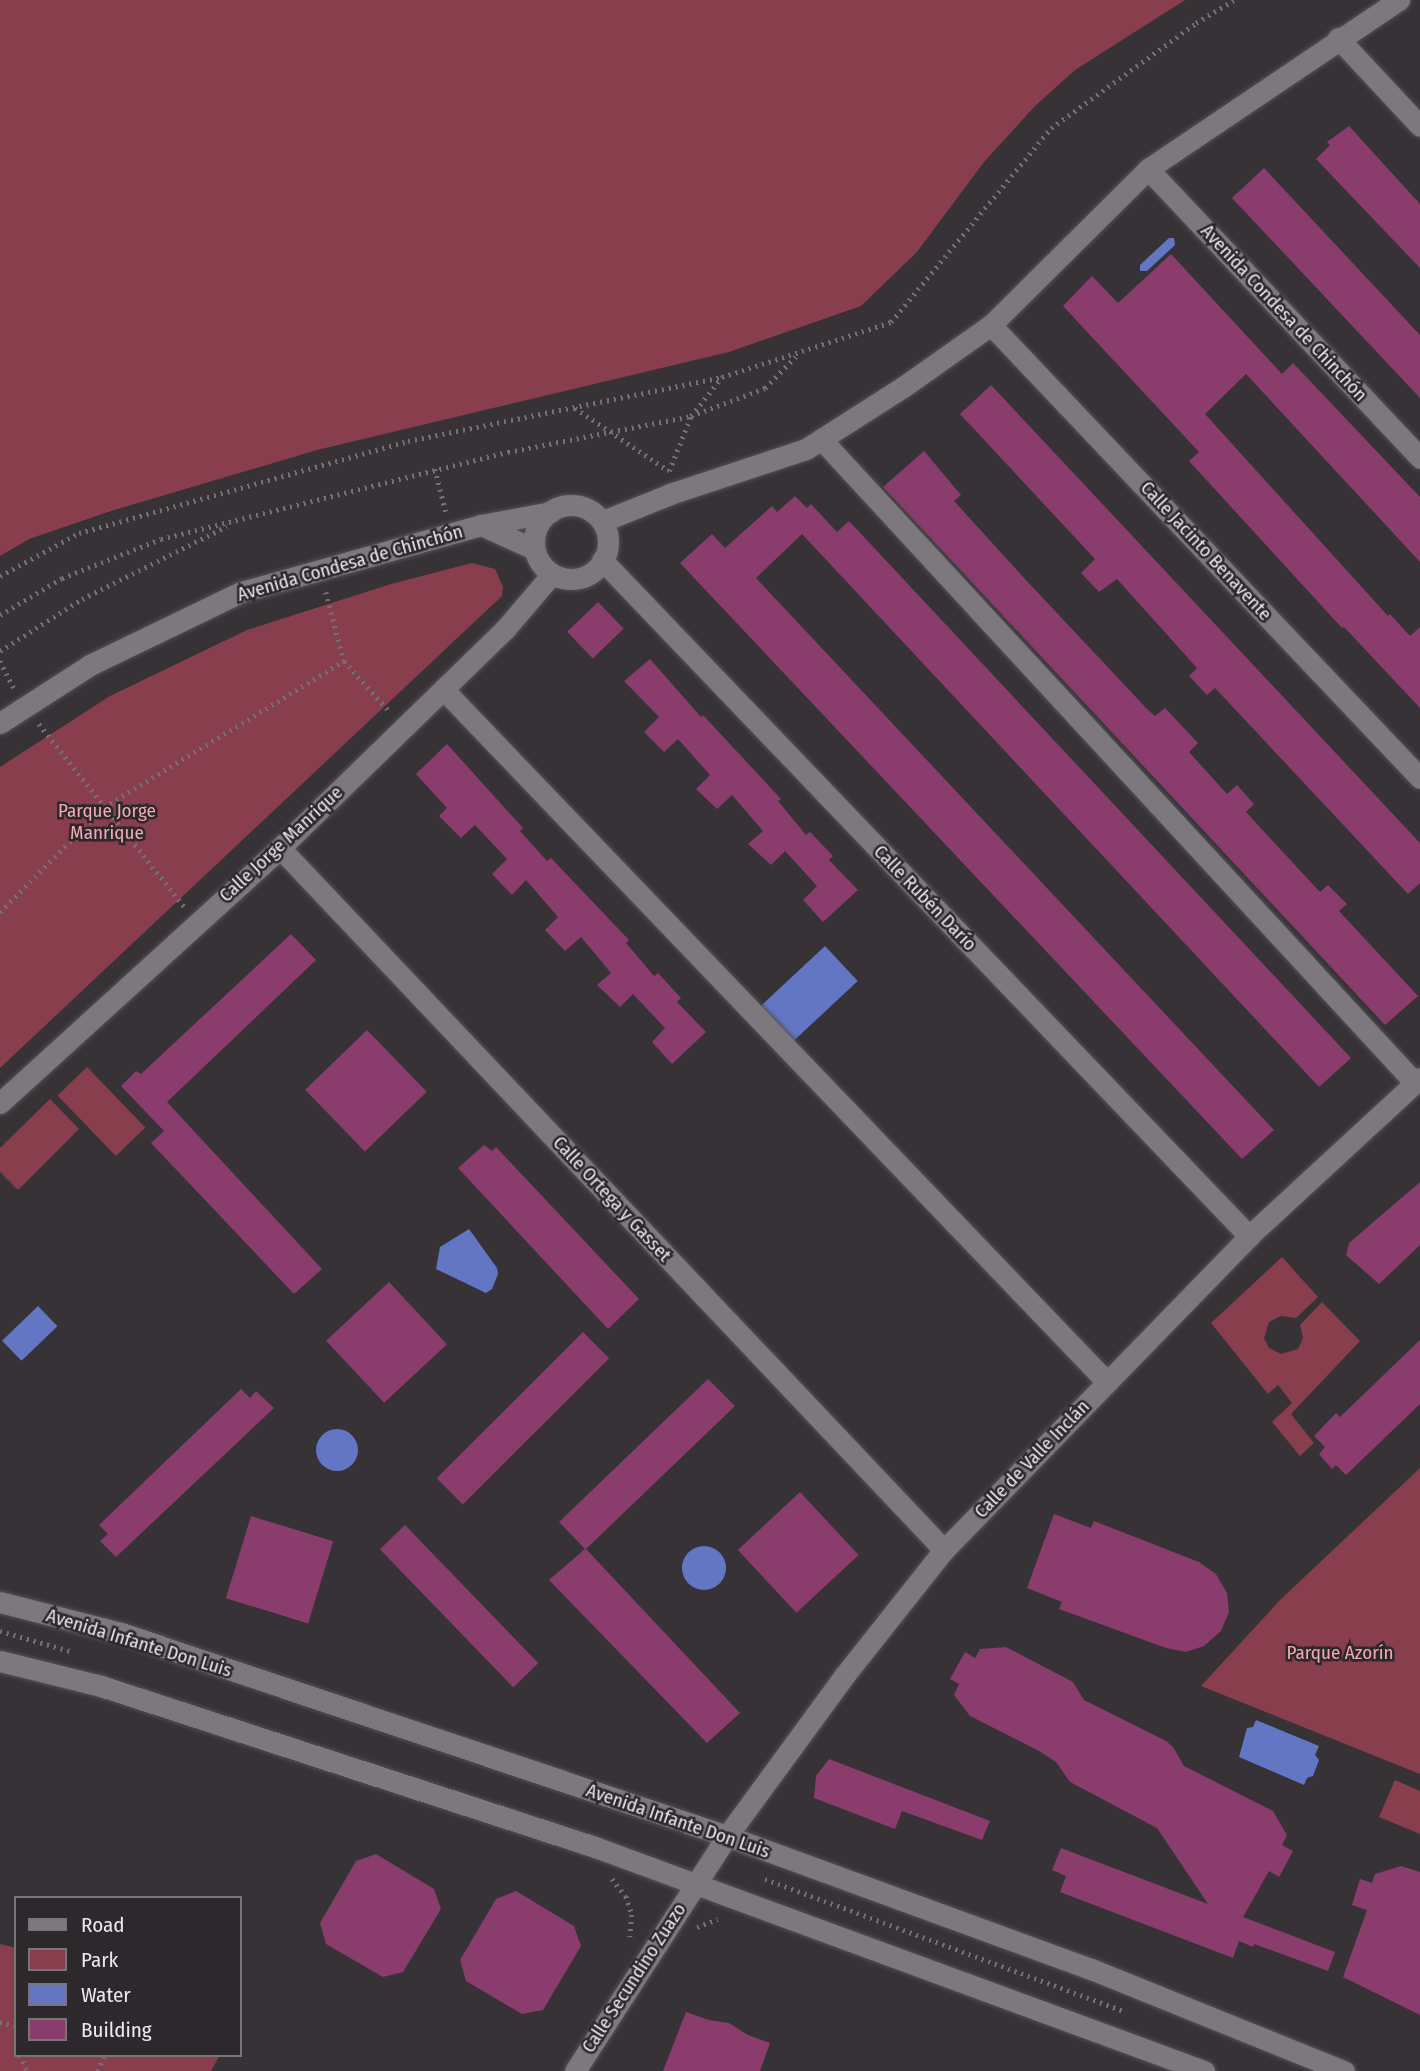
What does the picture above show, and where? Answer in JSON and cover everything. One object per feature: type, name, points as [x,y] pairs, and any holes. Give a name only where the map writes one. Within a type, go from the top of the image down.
[{"type":"street","points":[[603,521],[670,494],[806,449],[903,387],[991,325],[1148,169],[1338,38],[1399,0]]},
{"type":"street","points":[[1338,38],[1420,126]]},
{"type":"street","name":"Avenida Condesa de Chinchón","points":[[1148,169],[1420,458]]},
{"type":"street","name":"Calle Jacinto Benavente","points":[[991,325],[1420,778]]},
{"type":"street","points":[[821,439],[1417,1081]]},
{"type":"street","points":[[573,503],[588,507],[603,521],[607,540],[602,560],[584,576],[561,578],[552,574],[539,561],[534,549],[541,523],[551,512],[573,503]]},
{"type":"street","name":"Avenida Condesa de Chinchón","points":[[0,723],[90,665],[241,592],[481,525],[551,512]]},
{"type":"street","name":"Avenida Condesa de Chinchón","points":[[481,525],[534,549]]},
{"type":"street","name":"Calle Rubén Darío","points":[[602,560],[1248,1236]]},
{"type":"street","name":"Calle Jorge Manrique","points":[[0,1103],[280,848],[506,628],[552,574]]},
{"type":"street","points":[[443,690],[1106,1381]]},
{"type":"street","name":"Calle Ortega y Gasset","points":[[280,848],[944,1550]]},
{"type":"street","name":"Calle de Valle Inclán","points":[[695,1885],[727,1836],[844,1676],[944,1550],[1248,1236],[1417,1081]]},
{"type":"street","name":"Avenida Infante Don Luis","points":[[0,1602],[121,1633],[727,1836],[1091,1969],[1344,2071]]},
{"type":"street","points":[[0,1661],[114,1690],[584,1844],[1203,2071]]},
{"type":"street","name":"Calle Secundino Zuazo","points":[[575,2071],[695,1885]]},
{"type":"path","points":[[0,576],[79,533],[408,441],[722,377],[891,323],[1051,128],[1196,23],[1234,0]]},
{"type":"path","points":[[0,615],[62,578],[160,539],[508,452],[691,416],[765,388],[800,352]]},
{"type":"path","points":[[574,407],[669,471],[691,416],[722,377]]},
{"type":"path","points":[[435,469],[452,535]]},
{"type":"path","points":[[0,651],[82,599],[227,526]]},
{"type":"path","points":[[320,570],[344,661],[404,727]]},
{"type":"path","points":[[0,912],[104,807],[344,661]]},
{"type":"path","points":[[25,707],[197,923]]},
{"type":"path","points":[[765,1880],[1132,2014]]},
{"type":"green space","points":[[0,0],[1185,0],[1075,70],[1035,106],[984,162],[917,252],[861,306],[729,352],[317,450],[111,511],[29,539],[0,556]]},
{"type":"green space","name":"Parque Jorge Manrique","points":[[472,563],[495,569],[503,587],[502,596],[0,1068],[0,767],[110,696],[247,630],[391,584]]},
{"type":"green space","points":[[87,1067],[145,1127],[116,1156],[58,1095]]},
{"type":"green space","points":[[50,1099],[79,1129],[18,1190],[0,1172],[0,1148]]},
{"type":"green space","points":[[1282,1257],[1318,1297],[1296,1318],[1281,1316],[1269,1322],[1264,1338],[1269,1348],[1281,1354],[1298,1349],[1303,1338],[1300,1325],[1322,1302],[1360,1341],[1291,1414],[1314,1443],[1300,1456],[1272,1422],[1292,1403],[1278,1385],[1268,1394],[1211,1323]]},
{"type":"green space","name":"Parque Azorín","points":[[1420,1468],[1420,1774],[1201,1686],[1280,1600]]},
{"type":"green space","points":[[1395,1780],[1420,1791],[1420,1834],[1379,1817]]},
{"type":"green space","points":[[0,1944],[14,1948],[14,2057],[219,2057],[211,2071],[0,2071]]},
{"type":"water","points":[[1169,238],[1174,238],[1175,245],[1147,271],[1140,271],[1140,265]]},
{"type":"water","points":[[825,946],[858,981],[790,1045],[757,1009]]},
{"type":"water","points":[[469,1229],[497,1268],[498,1274],[492,1289],[486,1293],[436,1269],[440,1247]]},
{"type":"water","points":[[38,1306],[57,1326],[21,1361],[2,1341]]},
{"type":"water","points":[[337,1429],[352,1435],[358,1450],[352,1465],[337,1471],[322,1465],[316,1450],[322,1435]]},
{"type":"water","points":[[704,1546],[720,1552],[726,1568],[720,1584],[704,1590],[688,1584],[682,1568],[688,1552]]},
{"type":"water","points":[[1256,1720],[1319,1746],[1315,1755],[1319,1760],[1313,1776],[1307,1778],[1304,1785],[1239,1757],[1247,1728],[1253,1727]]},
{"type":"building","points":[[1349,126],[1420,204],[1420,268],[1316,159],[1330,145],[1327,142]]},
{"type":"building","points":[[1264,168],[1420,335],[1420,398],[1232,198]]},
{"type":"building","points":[[1171,254],[1282,374],[1293,363],[1420,497],[1420,562],[1246,374],[1205,414],[1388,616],[1390,614],[1410,636],[1420,627],[1420,708],[1344,627],[1342,628],[1189,461],[1199,452],[1063,306],[1092,276],[1118,303]]},
{"type":"building","points":[[991,385],[1420,843],[1420,883],[1408,894],[1215,688],[1207,695],[1189,676],[1197,668],[1117,579],[1099,592],[1081,573],[1095,559],[960,414]]},
{"type":"building","points":[[924,451],[961,495],[954,501],[1025,579],[1148,710],[1155,716],[1165,708],[1198,743],[1189,752],[1227,794],[1237,785],[1254,804],[1246,812],[1318,890],[1320,892],[1328,885],[1347,904],[1339,911],[1418,996],[1385,1025],[883,487]]},
{"type":"building","points":[[795,496],[807,508],[811,504],[837,532],[849,521],[1351,1058],[1319,1087],[802,534],[756,578],[1274,1130],[1242,1159],[680,563],[712,534],[725,548],[772,506],[777,512]]},
{"type":"building","points":[[598,602],[624,629],[593,658],[567,632]]},
{"type":"building","points":[[650,659],[701,717],[703,715],[781,799],[778,801],[806,835],[810,832],[833,856],[829,860],[858,890],[823,922],[803,900],[817,886],[785,851],[771,865],[748,844],[763,831],[732,795],[717,809],[696,789],[710,775],[678,739],[664,752],[644,732],[659,717],[624,681]]},
{"type":"building","points":[[447,744],[523,828],[520,831],[547,861],[551,858],[629,940],[626,943],[654,976],[658,973],[681,998],[677,1002],[706,1032],[672,1064],[652,1042],[665,1028],[633,994],[620,1007],[597,985],[611,973],[581,937],[565,951],[545,930],[558,917],[526,880],[512,895],[492,874],[507,859],[475,825],[461,838],[439,816],[447,808],[416,774]]},
{"type":"building","points":[[291,934],[316,960],[167,1102],[322,1269],[294,1294],[151,1143],[164,1131],[121,1086],[136,1071],[141,1074]]},
{"type":"building","points":[[367,1030],[427,1092],[365,1152],[305,1090]]},
{"type":"building","points":[[484,1145],[492,1151],[496,1147],[639,1299],[608,1329],[458,1168]]},
{"type":"building","points":[[1420,1182],[1420,1245],[1379,1284],[1346,1255],[1349,1243]]},
{"type":"building","points":[[389,1282],[447,1344],[384,1403],[326,1341]]},
{"type":"building","points":[[583,1332],[609,1358],[463,1505],[437,1478]]},
{"type":"building","points":[[1420,1340],[1420,1404],[1346,1475],[1336,1465],[1332,1469],[1319,1454],[1325,1447],[1314,1436],[1336,1413],[1340,1417]]},
{"type":"building","points":[[708,1379],[735,1406],[586,1549],[740,1713],[707,1743],[549,1580],[585,1549],[559,1522]]},
{"type":"building","points":[[241,1389],[250,1398],[256,1391],[274,1408],[116,1557],[100,1541],[108,1534],[99,1525]]},
{"type":"building","points":[[800,1492],[859,1555],[796,1613],[738,1550]]},
{"type":"building","points":[[1054,1514],[1091,1528],[1094,1521],[1199,1562],[1216,1574],[1227,1593],[1229,1612],[1221,1631],[1204,1646],[1186,1652],[1166,1648],[1059,1609],[1062,1602],[1027,1588]]},
{"type":"building","points":[[251,1516],[333,1541],[308,1623],[226,1598]]},
{"type":"building","points":[[405,1525],[538,1663],[513,1687],[380,1549]]},
{"type":"building","points":[[1006,1647],[1073,1682],[1084,1700],[1166,1741],[1173,1747],[1184,1766],[1273,1811],[1287,1835],[1282,1845],[1293,1851],[1279,1877],[1269,1871],[1243,1917],[1335,1952],[1328,1971],[1239,1941],[1233,1958],[1060,1892],[1066,1876],[1052,1870],[1061,1848],[1208,1904],[1157,1828],[1070,1782],[1056,1762],[1039,1751],[970,1716],[954,1695],[959,1684],[950,1679],[965,1652],[975,1658],[980,1649]]},
{"type":"building","points":[[829,1759],[990,1821],[982,1840],[902,1811],[895,1829],[814,1798],[816,1776]]},
{"type":"building","points":[[376,1854],[434,1889],[441,1909],[403,1972],[383,1977],[326,1944],[320,1923],[356,1861]]},
{"type":"building","points":[[1401,1866],[1420,1872],[1420,2015],[1343,1977],[1367,1910],[1352,1905],[1360,1879],[1372,1883],[1375,1874]]},
{"type":"building","points":[[516,1891],[574,1926],[581,1946],[543,2010],[522,2014],[466,1981],[460,1960],[496,1899]]},
{"type":"building","points":[[686,2012],[729,2023],[748,2035],[770,2043],[760,2071],[663,2071]]}]
